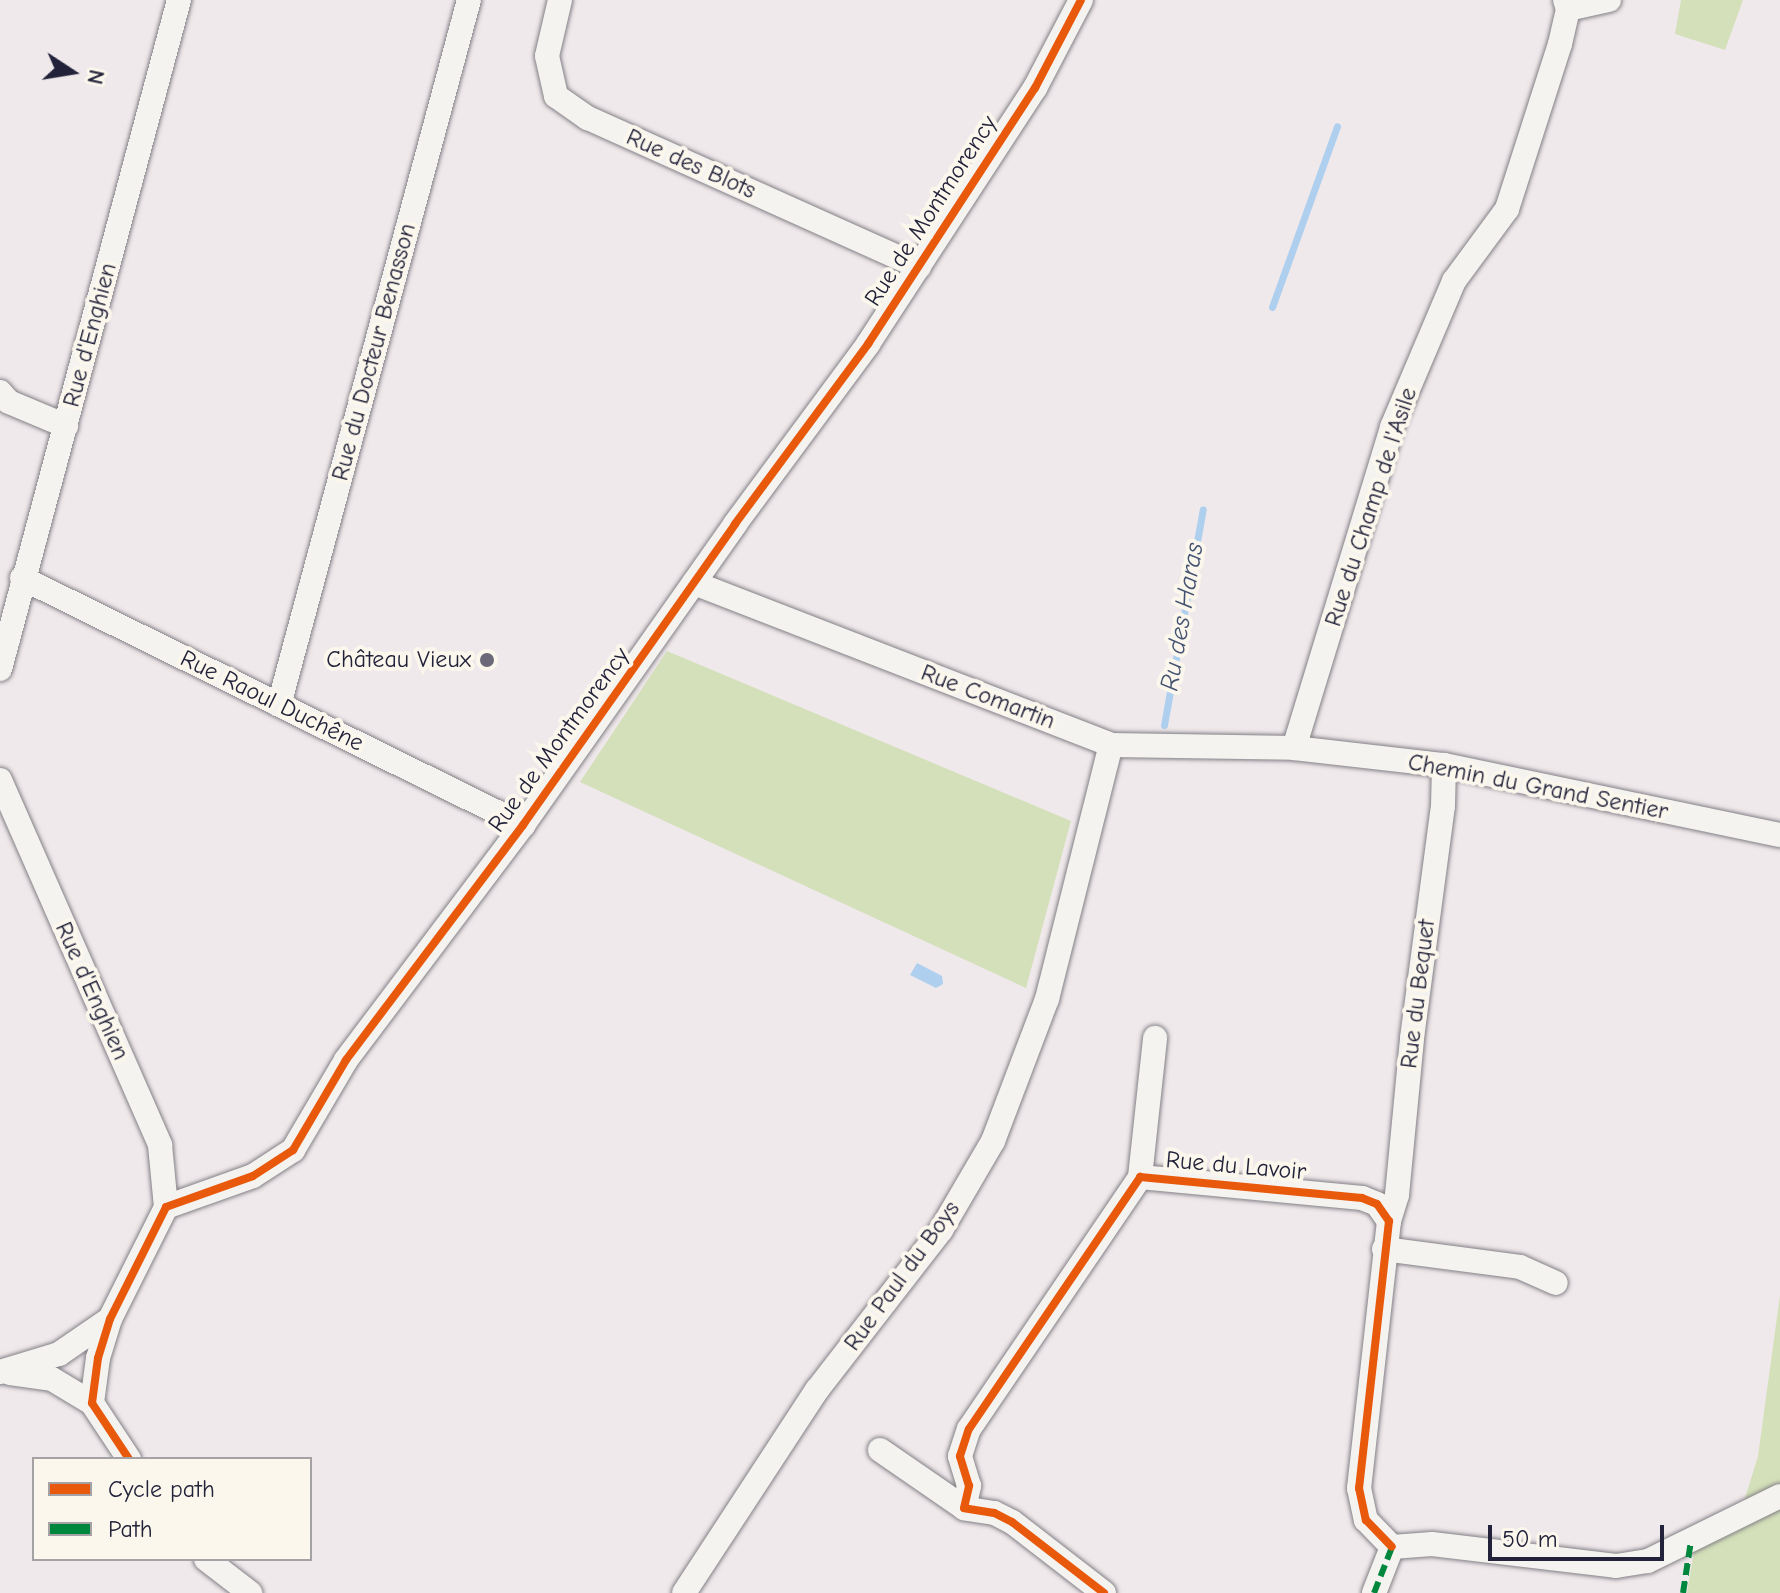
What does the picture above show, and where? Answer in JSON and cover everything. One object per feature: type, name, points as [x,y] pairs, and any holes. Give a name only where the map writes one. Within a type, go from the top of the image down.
[{"type":"street","name":"Rue d'Enghien","points":[[0,669],[179,0]]},
{"type":"street","name":"Rue du Docteur Benasson","points":[[279,705],[469,0]]},
{"type":"street","name":"Rue des Blots","points":[[560,0],[547,56],[556,96],[588,118],[919,267]]},
{"type":"street","name":"Rue de Montmorency","points":[[166,1207],[253,1176],[293,1150],[346,1060],[523,825],[868,344],[1035,88],[1081,0]]},
{"type":"street","points":[[1566,4],[1609,0]]},
{"type":"street","name":"Rue du Champ de l'Asile","points":[[1294,748],[1392,427],[1454,281],[1507,209],[1560,44],[1566,4]]},
{"type":"street","points":[[0,392],[9,402],[66,426]]},
{"type":"street","name":"Rue Raoul Duchêne","points":[[22,578],[523,825]]},
{"type":"street","name":"Rue Comartin","points":[[694,583],[1111,745],[1294,748]]},
{"type":"street","name":"Rue Paul du Boys","points":[[684,1593],[817,1390],[941,1230],[993,1141],[1047,999],[1111,745]]},
{"type":"street","name":"Chemin du Grand Sentier","points":[[1294,748],[1444,765],[1780,835]]},
{"type":"street","name":"Rue du Bequet","points":[[1389,1221],[1397,1195],[1412,1038],[1443,806],[1444,765]]},
{"type":"street","name":"Rue d'Enghien","points":[[0,780],[160,1145],[166,1207]]},
{"type":"street","points":[[1140,1177],[1155,1038]]},
{"type":"street","name":"Rue du Lavoir","points":[[964,1508],[969,1486],[960,1456],[969,1429],[1140,1177],[1362,1198],[1377,1204],[1389,1221]]},
{"type":"street","points":[[92,1403],[98,1358],[110,1319],[166,1207]]},
{"type":"street","points":[[1389,1221],[1359,1488],[1366,1520],[1392,1547]]},
{"type":"street","points":[[1384,1249],[1520,1267],[1556,1283]]},
{"type":"street","points":[[4,1373],[59,1354],[110,1319]]},
{"type":"street","points":[[4,1373],[52,1379],[92,1403],[128,1457]]},
{"type":"street","points":[[880,1450],[964,1508],[994,1513],[1012,1522],[1104,1593]]},
{"type":"street","points":[[1392,1547],[1432,1544],[1616,1566],[1648,1561],[1723,1527],[1780,1496]]},
{"type":"street","points":[[1374,1593],[1392,1547]]},
{"type":"street","points":[[209,1561],[250,1593]]},
{"type":"green space","points":[[1681,0],[1743,0],[1725,50],[1675,34]]},
{"type":"green space","points":[[667,651],[1071,821],[1026,988],[580,782]]},
{"type":"green space","points":[[1780,1295],[1780,1593],[1687,1593],[1694,1551],[1737,1524],[1758,1456]]},
{"type":"water","points":[[917,963],[942,976],[943,984],[936,988],[910,975]]},
{"type":"waterway","name":"Ru des Haras","points":[[1272,307],[1337,126]]},
{"type":"waterway","name":"Ru des Haras","points":[[1164,725],[1203,509]]},
{"type":"marked path","points":[[1683,1593],[1691,1541]]},
{"type":"marked path","points":[[1374,1593],[1392,1547]]},
{"type":"cycle path","points":[[128,1457],[92,1403],[98,1358],[110,1319],[166,1207],[253,1176],[293,1150],[346,1060],[523,825],[735,524],[868,344],[1035,88],[1081,0]]},
{"type":"cycle path","points":[[1104,1593],[1012,1522],[994,1513],[964,1508],[969,1486],[960,1456],[969,1429],[1140,1177],[1362,1198],[1377,1204],[1389,1221],[1359,1488],[1366,1520],[1392,1547]]},
{"type":"place","name":"Château Vieux","points":[[487,660]]}]
